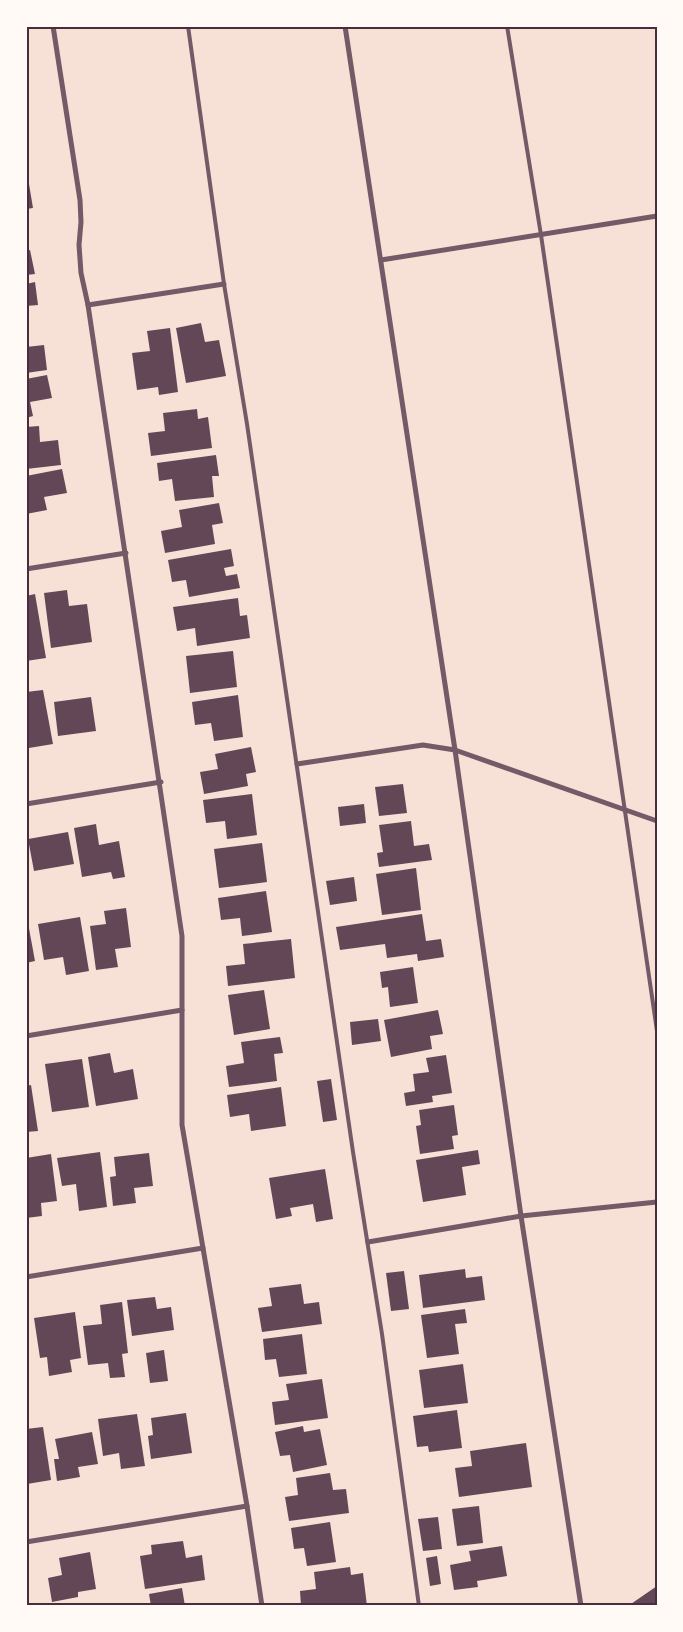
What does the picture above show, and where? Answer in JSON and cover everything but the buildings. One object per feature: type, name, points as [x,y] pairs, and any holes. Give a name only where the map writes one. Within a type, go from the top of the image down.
[{"type":"street","points":[[53,26],[80,200],[79,245],[81,273],[88,305],[126,553],[182,936],[182,1125],[247,1506],[262,1606]]},
{"type":"street","points":[[344,26],[456,750],[521,1216],[581,1606]]},
{"type":"street","points":[[381,260],[657,216]]},
{"type":"street","points":[[88,305],[224,284]]},
{"type":"street","points":[[26,569],[126,553]]},
{"type":"street","points":[[297,764],[423,745],[456,750],[657,821]]},
{"type":"street","points":[[26,804],[160,782]]},
{"type":"street","points":[[26,1036],[182,1010]]},
{"type":"street","points":[[368,1242],[521,1216],[657,1202]]},
{"type":"street","points":[[26,1277],[203,1248]]},
{"type":"street","points":[[26,1542],[247,1506]]},
{"type":"lane","points":[[188,26],[224,284],[247,424],[420,1606]]},
{"type":"lane","points":[[507,26],[541,235],[657,1031]]}]
